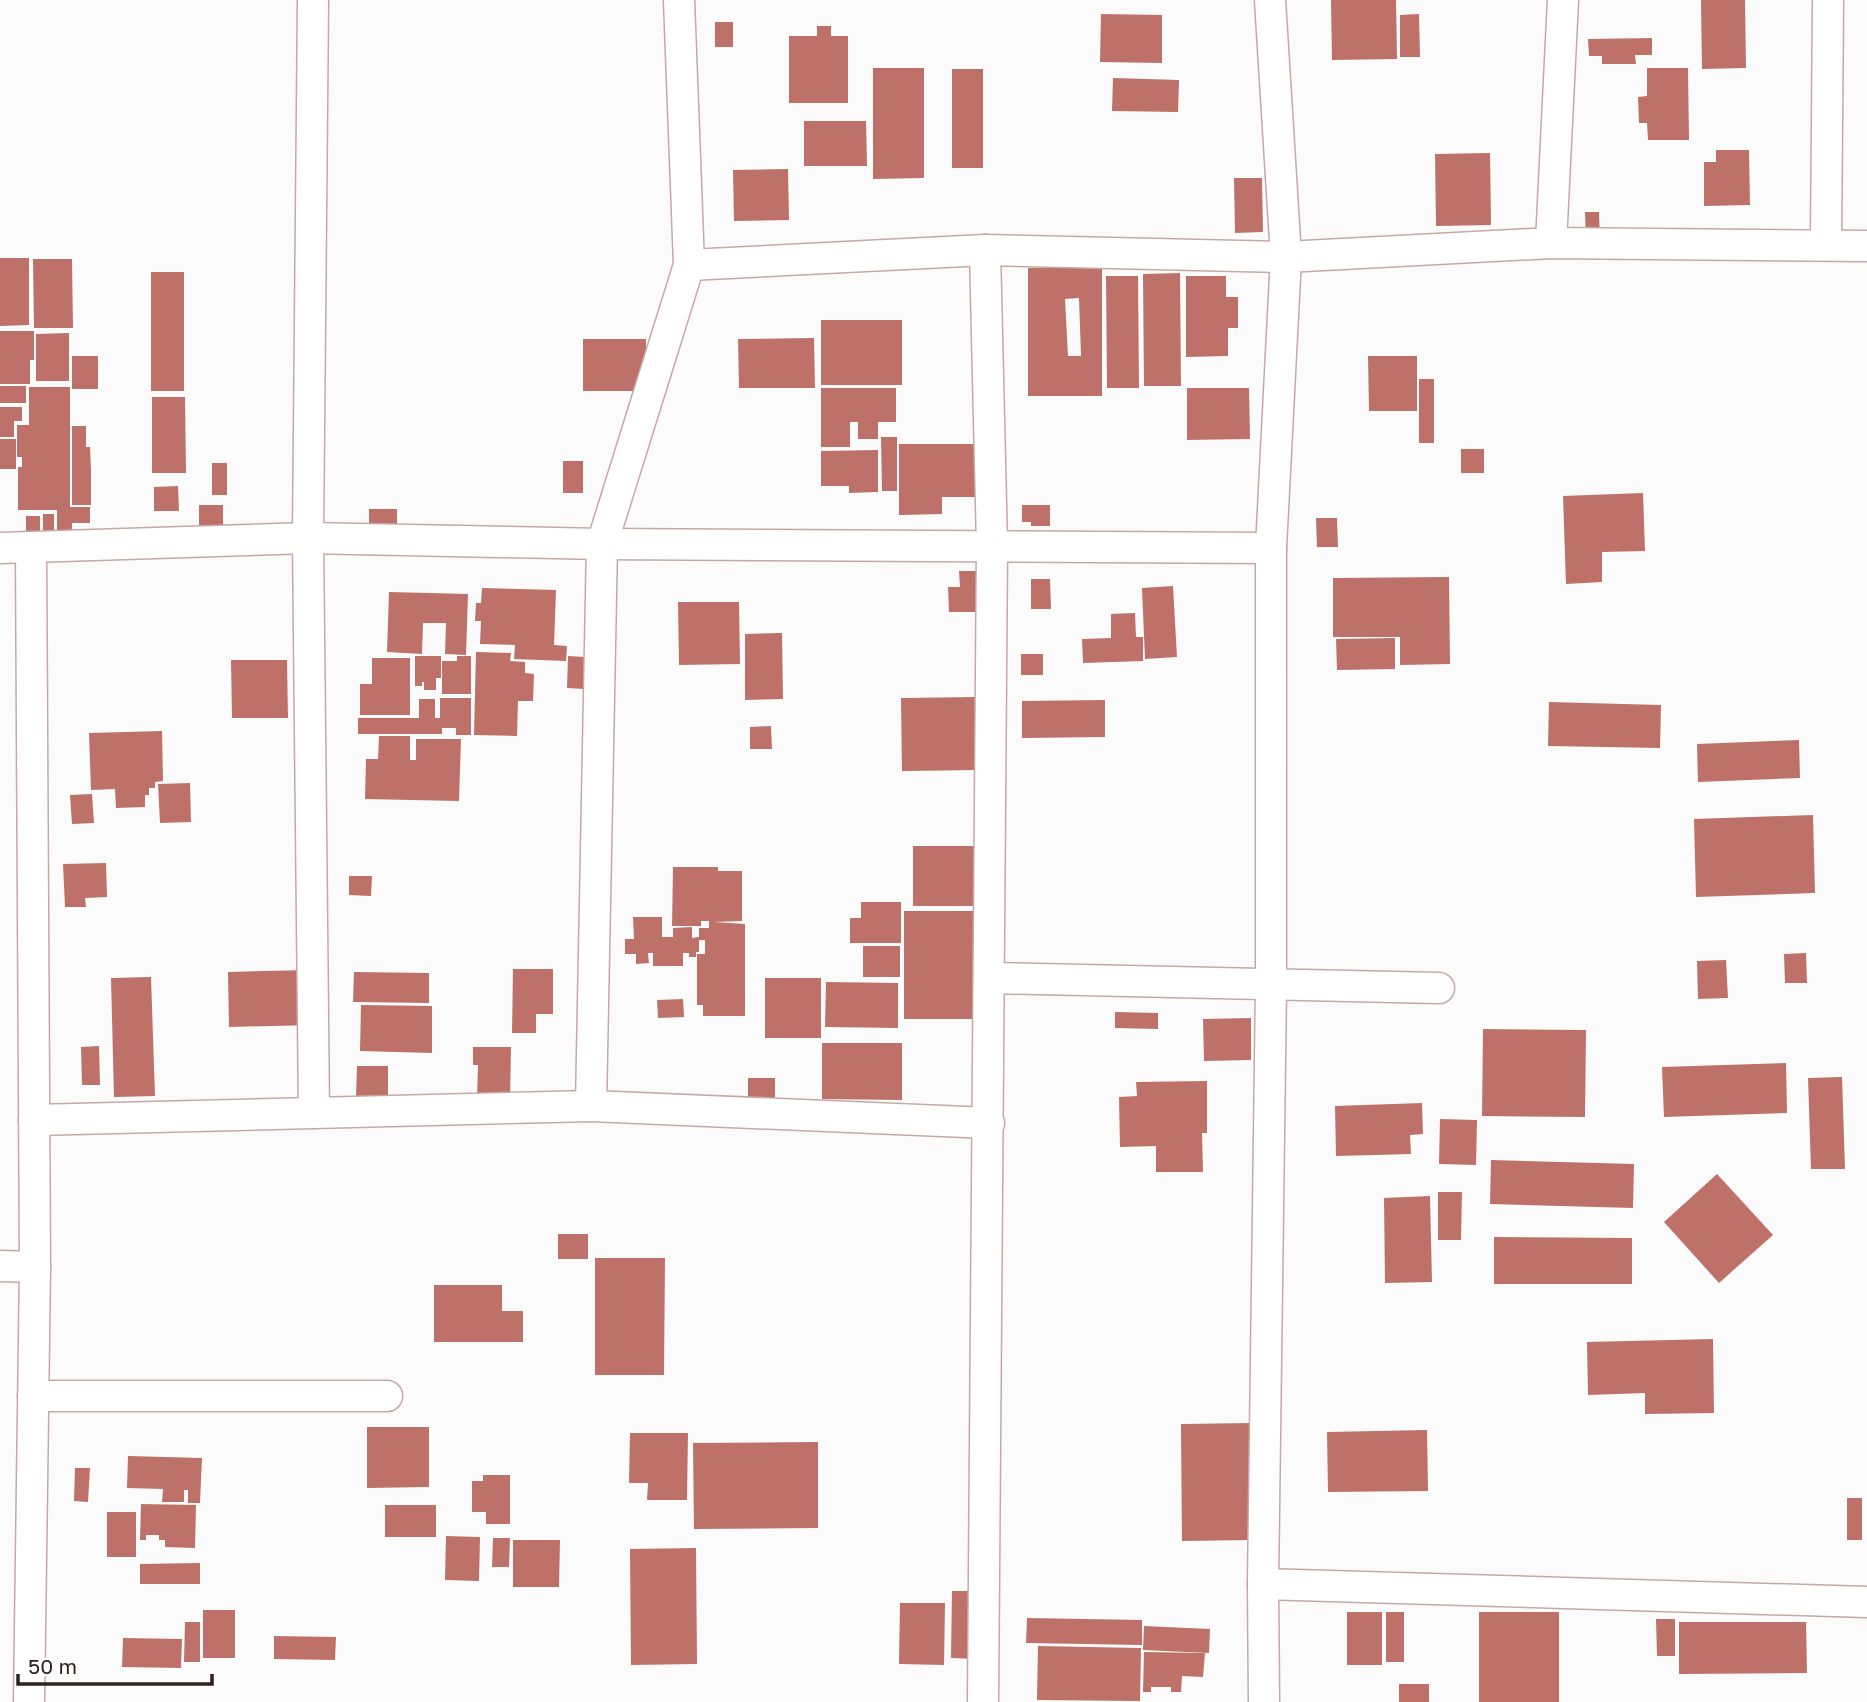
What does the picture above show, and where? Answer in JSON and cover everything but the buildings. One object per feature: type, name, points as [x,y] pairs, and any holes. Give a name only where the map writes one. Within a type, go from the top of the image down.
[{"type":"street","points":[[313,0],[309,538],[314,1112]]},
{"type":"street","points":[[591,1106],[602,544],[689,265],[679,0]]},
{"type":"street","points":[[1264,1702],[1263,1584],[1271,986],[1271,548],[1286,257],[1270,0]]},
{"type":"street","points":[[1550,243],[1563,0]]},
{"type":"street","points":[[1826,245],[1828,0]]},
{"type":"street","points":[[689,265],[985,250],[1286,257],[1550,243],[1867,246]]},
{"type":"street","points":[[983,1702],[992,546],[985,250]]},
{"type":"street","points":[[0,548],[309,538],[602,544],[1271,548]]},
{"type":"street","points":[[29,1702],[35,1266],[31,548]]},
{"type":"street","points":[[990,978],[1439,988]]},
{"type":"street","points":[[34,1120],[591,1106],[989,1123]]},
{"type":"street","points":[[0,1266],[35,1266]]},
{"type":"street","points":[[33,1396],[387,1396]]},
{"type":"street","points":[[1263,1584],[1867,1602]]}]
